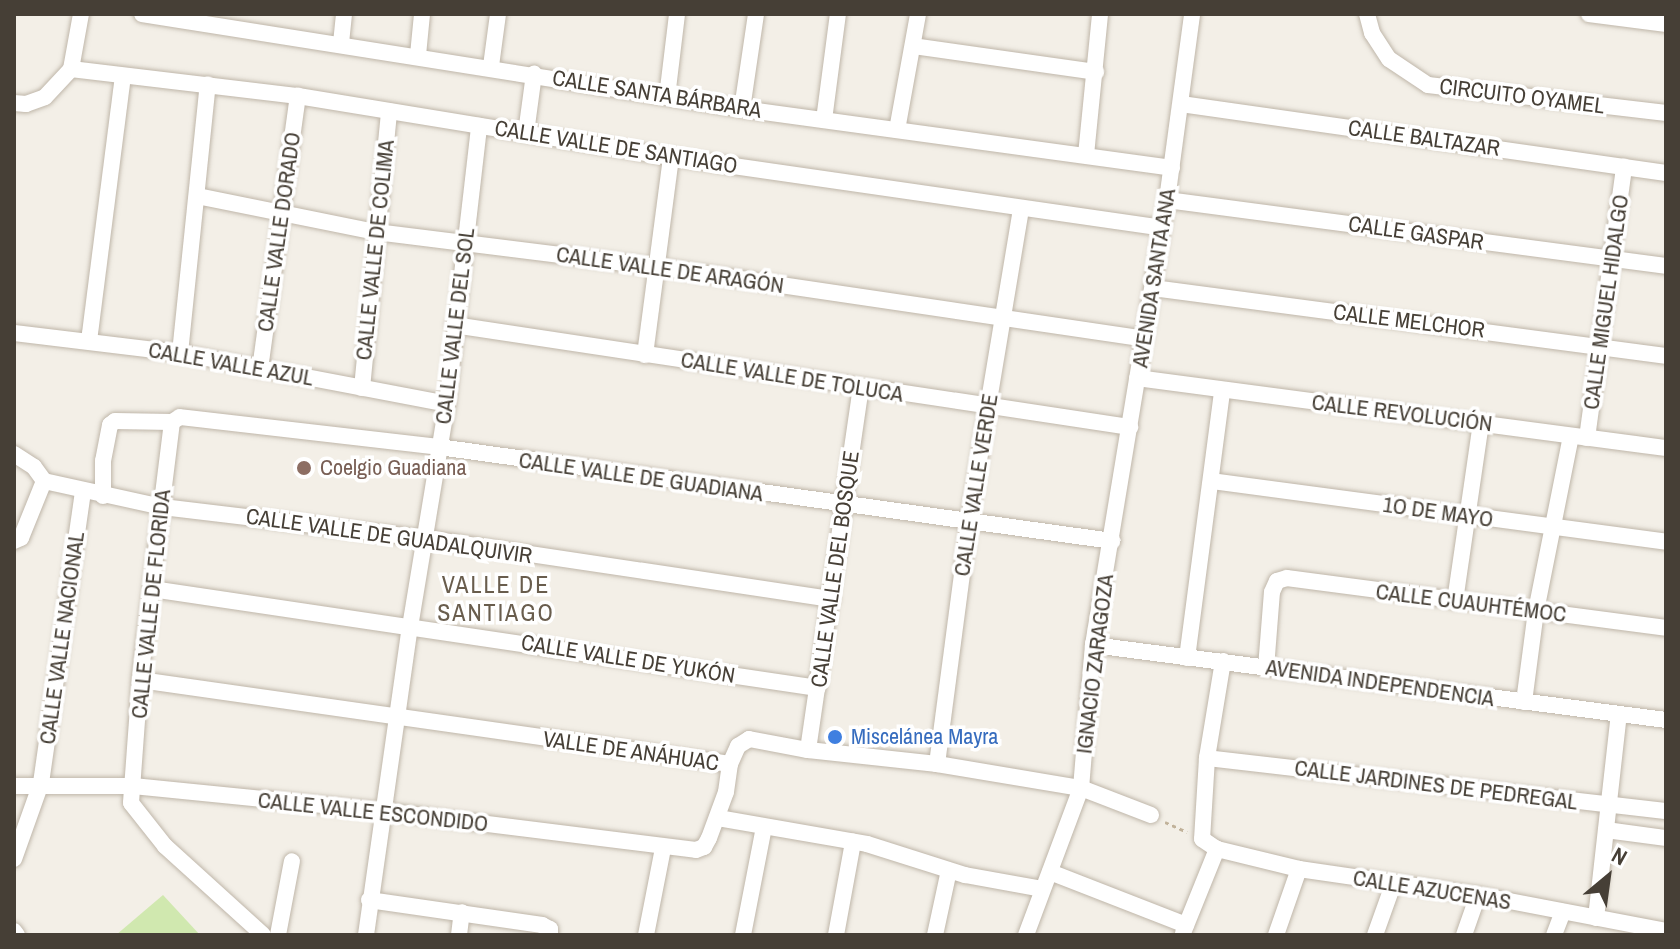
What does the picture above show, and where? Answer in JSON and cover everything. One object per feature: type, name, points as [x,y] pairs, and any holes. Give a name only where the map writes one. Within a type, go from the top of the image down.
[{"type":"street","points":[[14,103],[26,104],[45,97],[71,69],[81,14]]},
{"type":"street","name":"CALLE SANTA BÁRBARA","points":[[142,14],[248,22],[341,43],[742,109],[1172,168]]},
{"type":"street","points":[[341,43],[344,14]]},
{"type":"street","points":[[418,55],[422,14]]},
{"type":"street","points":[[491,66],[498,14]]},
{"type":"street","points":[[667,97],[677,14]]},
{"type":"street","points":[[742,109],[756,14]]},
{"type":"street","points":[[824,120],[838,14]]},
{"type":"street","points":[[897,130],[918,14]]},
{"type":"street","points":[[1086,155],[1100,14]]},
{"type":"street","name":"AVENIDA SANTA ANA","points":[[1112,541],[1172,168],[1192,14]]},
{"type":"street","name":"CIRCUITO OYAMEL","points":[[1367,14],[1372,33],[1389,59],[1414,79],[1428,85],[1666,113]]},
{"type":"street","points":[[1589,14],[1666,24]]},
{"type":"street","points":[[913,46],[1096,72]]},
{"type":"street","name":"CALLE VALLE DE SANTIAGO","points":[[71,69],[298,96],[671,157],[1161,228]]},
{"type":"street","points":[[526,133],[534,74]]},
{"type":"street","points":[[89,341],[123,76]]},
{"type":"street","points":[[180,353],[208,84]]},
{"type":"street","name":"CALLE VALLE DORADO","points":[[260,369],[298,96]]},
{"type":"street","name":"CALLE BALTAZAR","points":[[1181,104],[1666,173]]},
{"type":"street","name":"CALLE VALLE DE COLIMA","points":[[362,388],[389,111]]},
{"type":"street","name":"CALLE VALLE DEL SOL","points":[[366,935],[423,538],[447,404],[479,126]]},
{"type":"street","points":[[645,355],[659,267],[671,157]]},
{"type":"street","name":"CALLE MIGUEL HIDALGO","points":[[1524,702],[1536,611],[1553,529],[1579,437],[1599,346],[1624,167]]},
{"type":"street","name":"CALLE VALLE DE ARAGÓN","points":[[197,196],[284,211],[376,232],[659,267],[1144,339]]},
{"type":"street","name":"CALLE GASPAR","points":[[1167,200],[1666,266]]},
{"type":"street","name":"CALLE VALLE VERDE","points":[[937,764],[969,520],[1021,208]]},
{"type":"street","name":"CALLE MELCHOR","points":[[1153,288],[1666,356]]},
{"type":"street","name":"CALLE VALLE DE TOLUCA","points":[[454,325],[1130,427]]},
{"type":"street","name":"CALLE VALLE AZUL","points":[[14,333],[180,353],[447,404]]},
{"type":"street","name":"CALLE REVOLUCIÓN","points":[[1137,378],[1222,392],[1481,422],[1666,448]]},
{"type":"street","name":"CALLE VALLE DEL BOSQUE","points":[[808,750],[861,388]]},
{"type":"street","points":[[1187,658],[1222,392]]},
{"type":"street","name":"CALLE VALLE DE GUADIANA","points":[[103,496],[103,461],[110,425],[115,421],[172,422],[180,417],[439,447],[1112,541]]},
{"type":"street","name":"CALLE VALLE DE FLORIDA","points":[[133,786],[140,680],[172,422]]},
{"type":"street","points":[[1455,601],[1481,422]]},
{"type":"street","points":[[14,454],[34,467],[44,481],[16,541]]},
{"type":"street","name":"CALLE VALLE DE GUADALQUIVIR","points":[[44,481],[162,507],[423,538],[831,599]]},
{"type":"street","name":"1O DE MAYO","points":[[1211,481],[1666,542]]},
{"type":"street","name":"CALLE VALLE NACIONAL","points":[[14,859],[41,783],[83,492]]},
{"type":"street","name":"IGNACIO ZARAGOZA","points":[[1026,935],[1081,788],[1093,645],[1112,541]]},
{"type":"street","name":"CALLE CUAUHTÉMOC","points":[[1266,668],[1272,592],[1277,581],[1287,578],[1666,628]]},
{"type":"street","name":"CALLE VALLE DE YUKÓN","points":[[152,589],[818,688]]},
{"type":"street","name":"AVENIDA INDEPENDENCIA","points":[[1093,645],[1666,720]]},
{"type":"street","points":[[1202,839],[1207,758],[1223,661]]},
{"type":"street","name":"VALLE DE ANÁHUAC","points":[[140,680],[730,764],[738,746],[749,739],[808,750],[937,764],[1081,788],[1151,815]]},
{"type":"street","points":[[1596,918],[1619,714]]},
{"type":"street","name":"CALLE JARDINES DE PEDREGAL","points":[[1207,758],[1666,811]]},
{"type":"street","points":[[730,764],[718,818],[853,842],[949,870],[1042,889]]},
{"type":"street","name":"CALLE VALLE ESCONDIDO","points":[[14,786],[41,783],[133,786],[383,811],[696,850],[704,847],[718,818]]},
{"type":"street","points":[[133,786],[131,803],[145,824],[263,935]]},
{"type":"street","points":[[743,935],[764,827]]},
{"type":"street","points":[[1606,830],[1666,838]]},
{"type":"street","name":"CALLE AZUCENAS","points":[[1202,839],[1217,849],[1299,869],[1478,895],[1657,932]]},
{"type":"street","points":[[836,935],[853,842]]},
{"type":"street","points":[[646,935],[663,848]]},
{"type":"street","points":[[1050,872],[1184,930],[1217,849]]},
{"type":"street","points":[[278,935],[292,861]]},
{"type":"street","points":[[1276,935],[1299,869]]},
{"type":"street","points":[[935,935],[949,870]]},
{"type":"street","points":[[1375,935],[1394,882]]},
{"type":"street","points":[[1464,935],[1478,895]]},
{"type":"street","points":[[369,900],[542,925],[550,929],[550,935]]},
{"type":"street","points":[[459,935],[462,912]]},
{"type":"street","points":[[1554,935],[1563,912]]},
{"type":"path","points":[[1151,815],[1202,839]]},
{"type":"green space","points":[[163,895],[200,935],[116,935]]},
{"type":"place","name":"Coelgio Guadiana","points":[[304,468]]},
{"type":"place","name":"Miscelánea Mayra","points":[[835,737]]},
{"type":"district","name":"VALLE DE SANTIAGO","points":[[496,599]]}]
